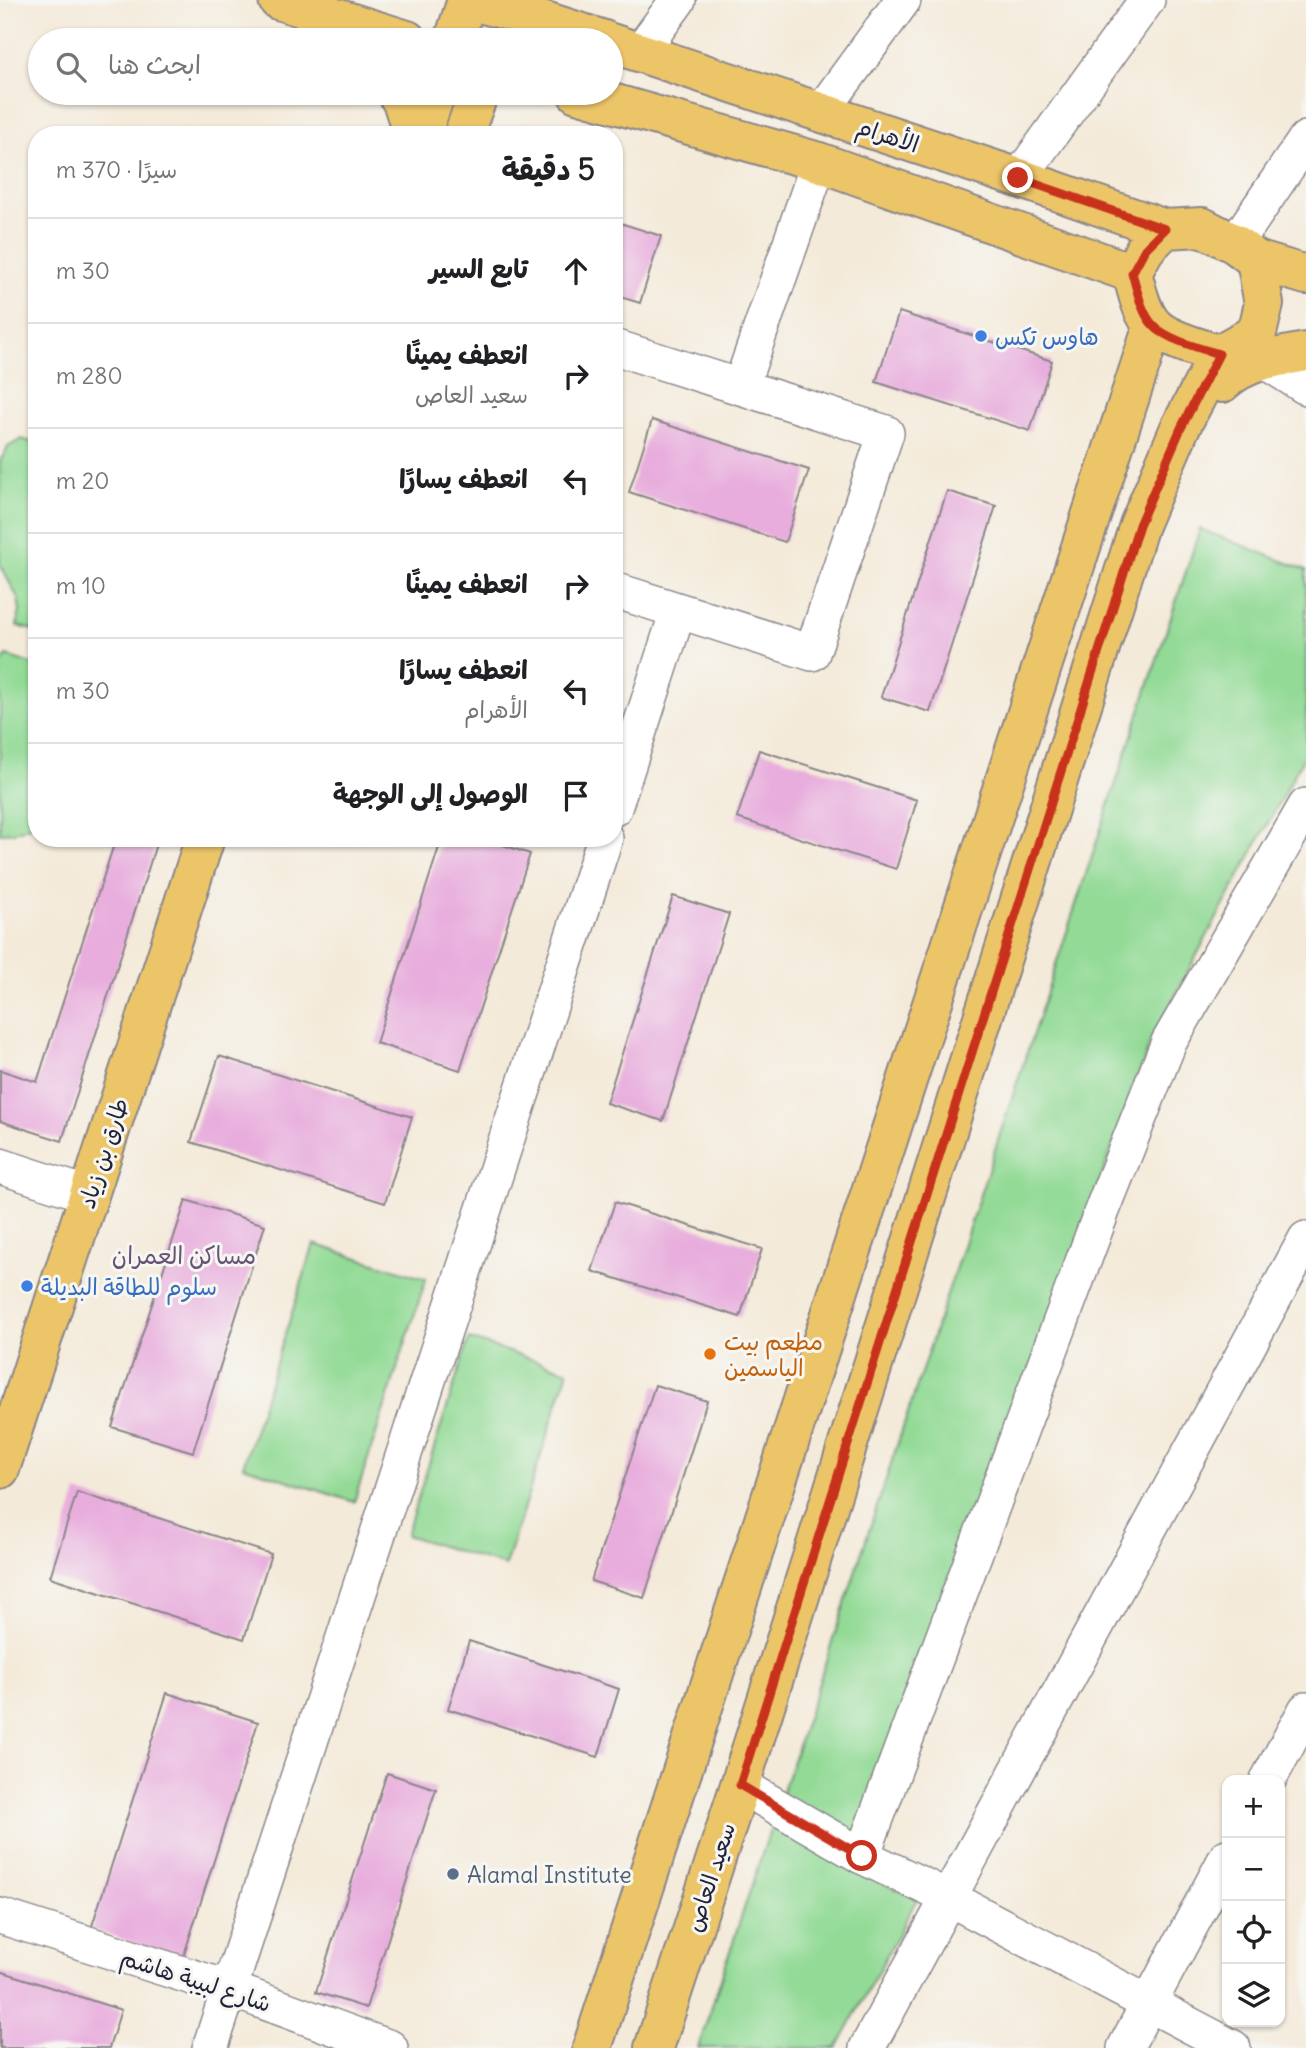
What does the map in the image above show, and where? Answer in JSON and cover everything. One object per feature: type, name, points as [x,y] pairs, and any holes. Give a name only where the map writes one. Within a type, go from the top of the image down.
[{"type":"main road","points":[[278,0],[366,28]]},
{"type":"main road","points":[[458,28],[468,0],[567,28]]},
{"type":"main road","points":[[321,15],[336,28]]},
{"type":"main road","name":"الأهرام","points":[[626,47],[1165,229]]},
{"type":"main road","points":[[403,105],[410,126]]},
{"type":"main road","points":[[424,126],[432,105]]},
{"type":"main road","points":[[466,126],[474,105]]},
{"type":"main road","name":"الأهرام","points":[[619,105],[819,162],[1132,273]]},
{"type":"main road","points":[[1306,275],[1246,252],[1202,227],[1165,229],[1145,249],[1132,273],[1140,299],[1153,326],[1185,343],[1219,354],[1260,346],[1306,346]]},
{"type":"main road","points":[[1181,428],[1260,346],[1264,304],[1246,252]]},
{"type":"main road","points":[[592,2048],[1153,326]]},
{"type":"main road","points":[[1260,346],[1306,352]]},
{"type":"main road","name":"سعيد العاص","points":[[654,2048],[740,1785],[1139,525],[1181,428],[1219,354]]},
{"type":"main road","name":"طارق بن زياد","points":[[0,1469],[202,847]]},
{"type":"street","points":[[626,47],[678,0]]},
{"type":"street","points":[[821,113],[903,0]]},
{"type":"street","points":[[1018,178],[1147,0]]},
{"type":"street","points":[[1246,252],[1306,139]]},
{"type":"street","points":[[741,386],[819,162]]},
{"type":"street","points":[[1260,346],[1306,387]]},
{"type":"street","points":[[623,349],[886,433],[812,653],[623,593]]},
{"type":"street","points":[[623,780],[678,611]]},
{"type":"street","points":[[862,1856],[1103,1208],[1169,1042],[1306,806]]},
{"type":"street","points":[[210,2048],[601,847]]},
{"type":"street","points":[[0,1166],[89,1195]]},
{"type":"street","points":[[867,2048],[1306,1239]]},
{"type":"street","points":[[1271,1775],[1306,1710]]},
{"type":"street","points":[[740,1785],[862,1856],[949,1898],[1233,2048]]},
{"type":"street","points":[[1125,2048],[1222,1866]]},
{"type":"street","name":"شارع لبيبة هاشم","points":[[0,1916],[230,1989],[390,2048]]},
{"type":"green space","points":[[22,439],[28,441],[28,629],[17,626],[20,611],[18,598],[0,565],[0,461],[8,447]]},
{"type":"green space","points":[[1200,529],[1306,570],[1306,753],[1152,1038],[850,1868],[917,1899],[837,2048],[698,2048]]},
{"type":"green space","points":[[7,656],[28,663],[28,827],[15,832],[0,833],[0,665]]},
{"type":"green space","points":[[314,1244],[426,1279],[354,1502],[243,1466]]},
{"type":"green space","points":[[469,1339],[568,1371],[505,1566],[406,1535]]},
{"type":"building","points":[[623,224],[661,236],[640,303],[623,298]]},
{"type":"building","points":[[899,312],[1052,361],[1030,431],[876,382]]},
{"type":"building","points":[[652,420],[809,470],[785,542],[629,492]]},
{"type":"building","points":[[947,491],[996,506],[930,712],[881,697]]},
{"type":"building","points":[[759,750],[917,800],[896,869],[737,818]]},
{"type":"building","points":[[113,847],[155,847],[62,1141],[0,1121],[0,1070],[37,1082]]},
{"type":"building","points":[[439,847],[509,847],[530,854],[460,1070],[376,1043]]},
{"type":"building","points":[[673,896],[729,914],[663,1121],[606,1103]]},
{"type":"building","points":[[219,1056],[412,1117],[385,1203],[191,1142]]},
{"type":"building","points":[[186,1200],[265,1225],[193,1452],[112,1427]]},
{"type":"building","points":[[615,1202],[762,1249],[740,1317],[592,1271]]},
{"type":"building","points":[[655,1385],[707,1401],[644,1598],[591,1581]]},
{"type":"building","points":[[77,1492],[271,1554],[244,1639],[50,1577]]},
{"type":"building","points":[[469,1641],[619,1689],[598,1757],[448,1709]]},
{"type":"building","points":[[167,1693],[258,1722],[183,1958],[91,1929]]},
{"type":"building","points":[[387,1773],[436,1789],[366,2008],[316,1992]]},
{"type":"building","points":[[0,1971],[121,2010],[109,2048],[0,2048]]},
{"type":"place","name":"هاوس تكس","points":[[981,336]]},
{"type":"place","name":"سلوم للطاقة البديلة","points":[[27,1286]]},
{"type":"place","name":"مطعم بيت الياسمين","points":[[710,1354]]},
{"type":"place","name":"Alamal Institute","points":[[453,1874]]},
{"type":"district","name":"مساكن العمران","points":[[184,1255]]},
{"type":"route","points":[[862,1856],[740,1785],[1139,525],[1181,428],[1219,354],[1185,343],[1153,326],[1140,299],[1132,273],[1145,249],[1165,229],[1018,178]]}]
